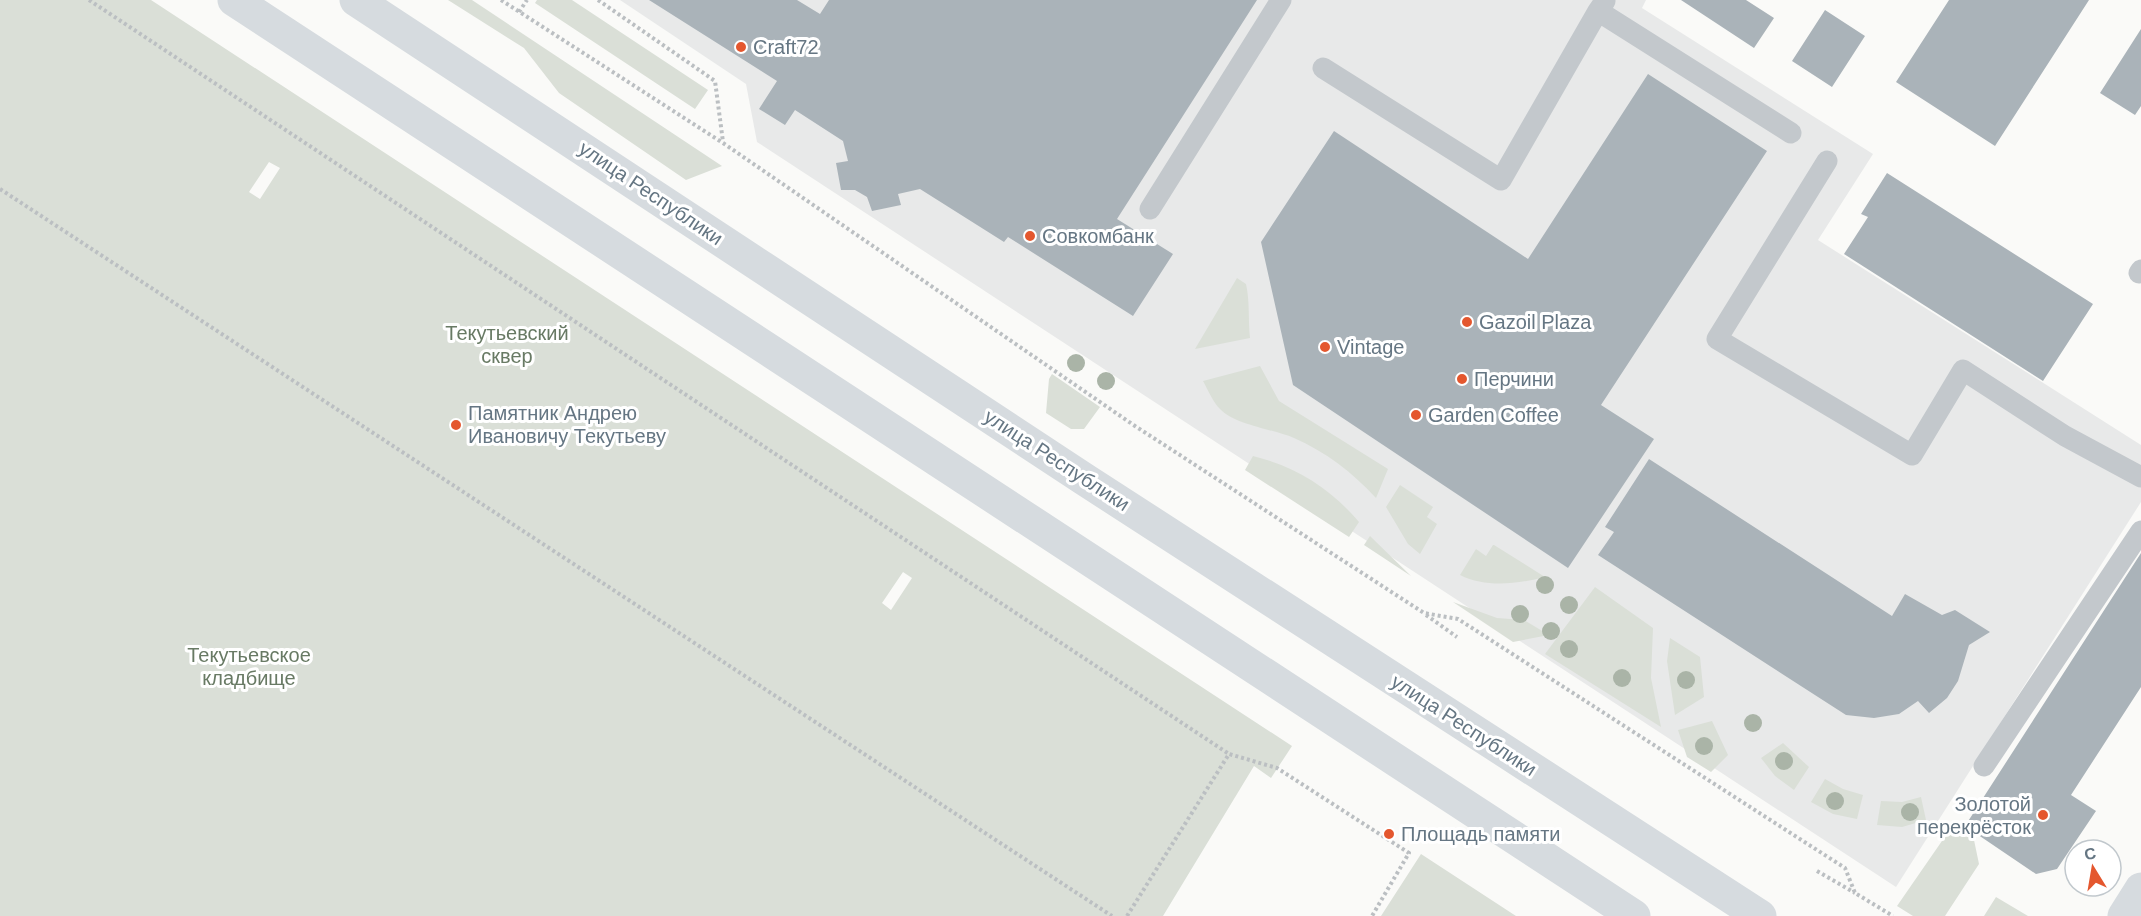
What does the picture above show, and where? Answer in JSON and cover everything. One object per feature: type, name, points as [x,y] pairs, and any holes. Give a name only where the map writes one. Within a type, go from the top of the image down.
[{"type":"main road","points":[[234,0],[1634,916]]},
{"type":"main road","name":"улица Республики","points":[[356,0],[1084,479],[1760,916]]},
{"type":"main road","points":[[2124,916],[2141,889]]},
{"type":"lane","points":[[1150,209],[1281,0]]},
{"type":"lane","points":[[1323,68],[1501,180],[1602,5],[1791,133]]},
{"type":"lane","points":[[1827,161],[1717,339],[1912,455],[1963,370],[2065,436],[2141,477]]},
{"type":"lane","points":[[1984,766],[2141,531]]},
{"type":"path","points":[[89,0],[1229,754],[1277,768],[1409,853],[1372,916]]},
{"type":"path","points":[[501,0],[723,143],[1135,426],[1457,637]]},
{"type":"path","points":[[519,12],[526,0]]},
{"type":"path","points":[[598,0],[715,81],[723,143]]},
{"type":"path","points":[[0,189],[1112,916]]},
{"type":"path","points":[[1424,614],[1458,619],[1845,868],[1855,893]]},
{"type":"path","points":[[1127,916],[1229,754]]},
{"type":"path","points":[[1817,871],[1893,916]]},
{"type":"shaded area","points":[[620,0],[1646,0],[1642,8],[1873,154],[1818,240],[2141,445],[2141,502],[1896,887],[757,142],[746,84]]},
{"type":"green space","points":[[0,0],[151,0],[1292,746],[1271,778],[1254,766],[1163,916],[0,916]],"holes":[[[269,162],[280,168],[260,199],[249,192]],[[903,572],[912,578],[891,610],[882,603]]]},
{"type":"green space","points":[[448,0],[472,0],[722,166],[686,180],[559,93],[524,48]]},
{"type":"green space","points":[[537,0],[572,0],[708,90],[695,109],[535,3]]},
{"type":"green space","points":[[1237,278],[1246,284],[1250,338],[1195,349]]},
{"type":"green space","points":[[1260,366],[1279,401],[1388,469],[1376,498],[1348,471],[1328,456],[1294,438],[1244,423],[1227,414],[1215,403],[1203,381]]},
{"type":"green space","points":[[1052,374],[1100,407],[1084,429],[1071,429],[1046,413],[1049,379]]},
{"type":"green space","points":[[1253,456],[1284,466],[1312,480],[1336,499],[1359,522],[1349,537],[1245,470]]},
{"type":"green space","points":[[1400,485],[1433,507],[1427,517],[1437,524],[1420,554],[1408,544],[1386,507]]},
{"type":"green space","points":[[1370,536],[1411,576],[1364,545]]},
{"type":"green space","points":[[1493,545],[1545,577],[1502,584],[1480,582],[1460,575],[1476,549],[1486,556]]},
{"type":"green space","points":[[1595,587],[1653,628],[1651,678],[1661,727],[1545,654]]},
{"type":"green space","points":[[1453,602],[1497,618],[1524,620],[1549,635],[1513,642]]},
{"type":"green space","points":[[1670,638],[1700,657],[1704,697],[1675,715],[1667,661]]},
{"type":"green space","points":[[1712,721],[1728,755],[1711,772],[1687,757],[1678,730]]},
{"type":"green space","points":[[1783,743],[1809,767],[1794,790],[1775,776],[1761,758]]},
{"type":"green space","points":[[1825,779],[1843,789],[1863,795],[1857,819],[1833,814],[1811,802]]},
{"type":"green space","points":[[1921,797],[1926,820],[1902,827],[1877,825],[1881,801],[1902,802]]},
{"type":"green space","points":[[1953,825],[1974,840],[1979,864],[1945,916],[1913,916],[1897,906]]},
{"type":"green space","points":[[1421,854],[1516,916],[1381,916]]},
{"type":"green space","points":[[1996,897],[2028,916],[1984,916]]},
{"type":"building","points":[[649,0],[797,0],[820,14],[829,0],[1257,0],[1117,219],[1173,254],[1133,316],[1008,237],[1004,242],[920,189],[898,194],[901,205],[872,211],[867,197],[855,190],[841,190],[836,163],[848,161],[843,141],[795,110],[785,125],[759,109],[777,81]]},
{"type":"building","points":[[1681,0],[1746,0],[1774,18],[1754,48]]},
{"type":"building","points":[[1949,0],[2089,0],[1995,146],[1896,82]]},
{"type":"building","points":[[1825,10],[1865,36],[1832,87],[1792,61]]},
{"type":"building","points":[[2141,29],[2141,106],[2135,115],[2100,93]]},
{"type":"building","name":"Gazoil Plaza","points":[[1648,74],[1767,151],[1601,405],[1654,439],[1568,568],[1293,385],[1261,242],[1334,131],[1528,259]]},
{"type":"building","points":[[1887,173],[2093,304],[2043,381],[1844,254],[1868,217],[1861,214]]},
{"type":"building","points":[[1649,459],[1892,616],[1905,594],[1942,615],[1955,610],[1990,632],[1969,645],[1958,681],[1947,698],[1929,713],[1918,701],[1899,714],[1874,718],[1846,715],[1598,555],[1614,532],[1605,527]]},
{"type":"building","points":[[2141,553],[2141,687],[2071,795],[2096,811],[2078,838],[2063,838],[2063,860],[2057,869],[2036,874],[1965,826]]},
{"type":"place","name":"Craft72","points":[[741,47]]},
{"type":"place","name":"Совкомбанк","points":[[1030,236]]},
{"type":"place","name":"Gazoil Plaza","points":[[1467,322]]},
{"type":"place","name":"Vintage","points":[[1325,347]]},
{"type":"place","name":"Перчини","points":[[1462,379]]},
{"type":"place","name":"Garden Coffee","points":[[1416,415]]},
{"type":"place","name":"Памятник Андрею Ивановичу Текутьеву","points":[[456,425]]},
{"type":"place","name":"Золотой перекрёсток","points":[[2043,815]]},
{"type":"place","name":"Площадь памяти","points":[[1389,834]]},
{"type":"park label","name":"Текутьевский сквер","points":[[507,344]]},
{"type":"park label","name":"Текутьевское кладбище","points":[[249,666]]}]
